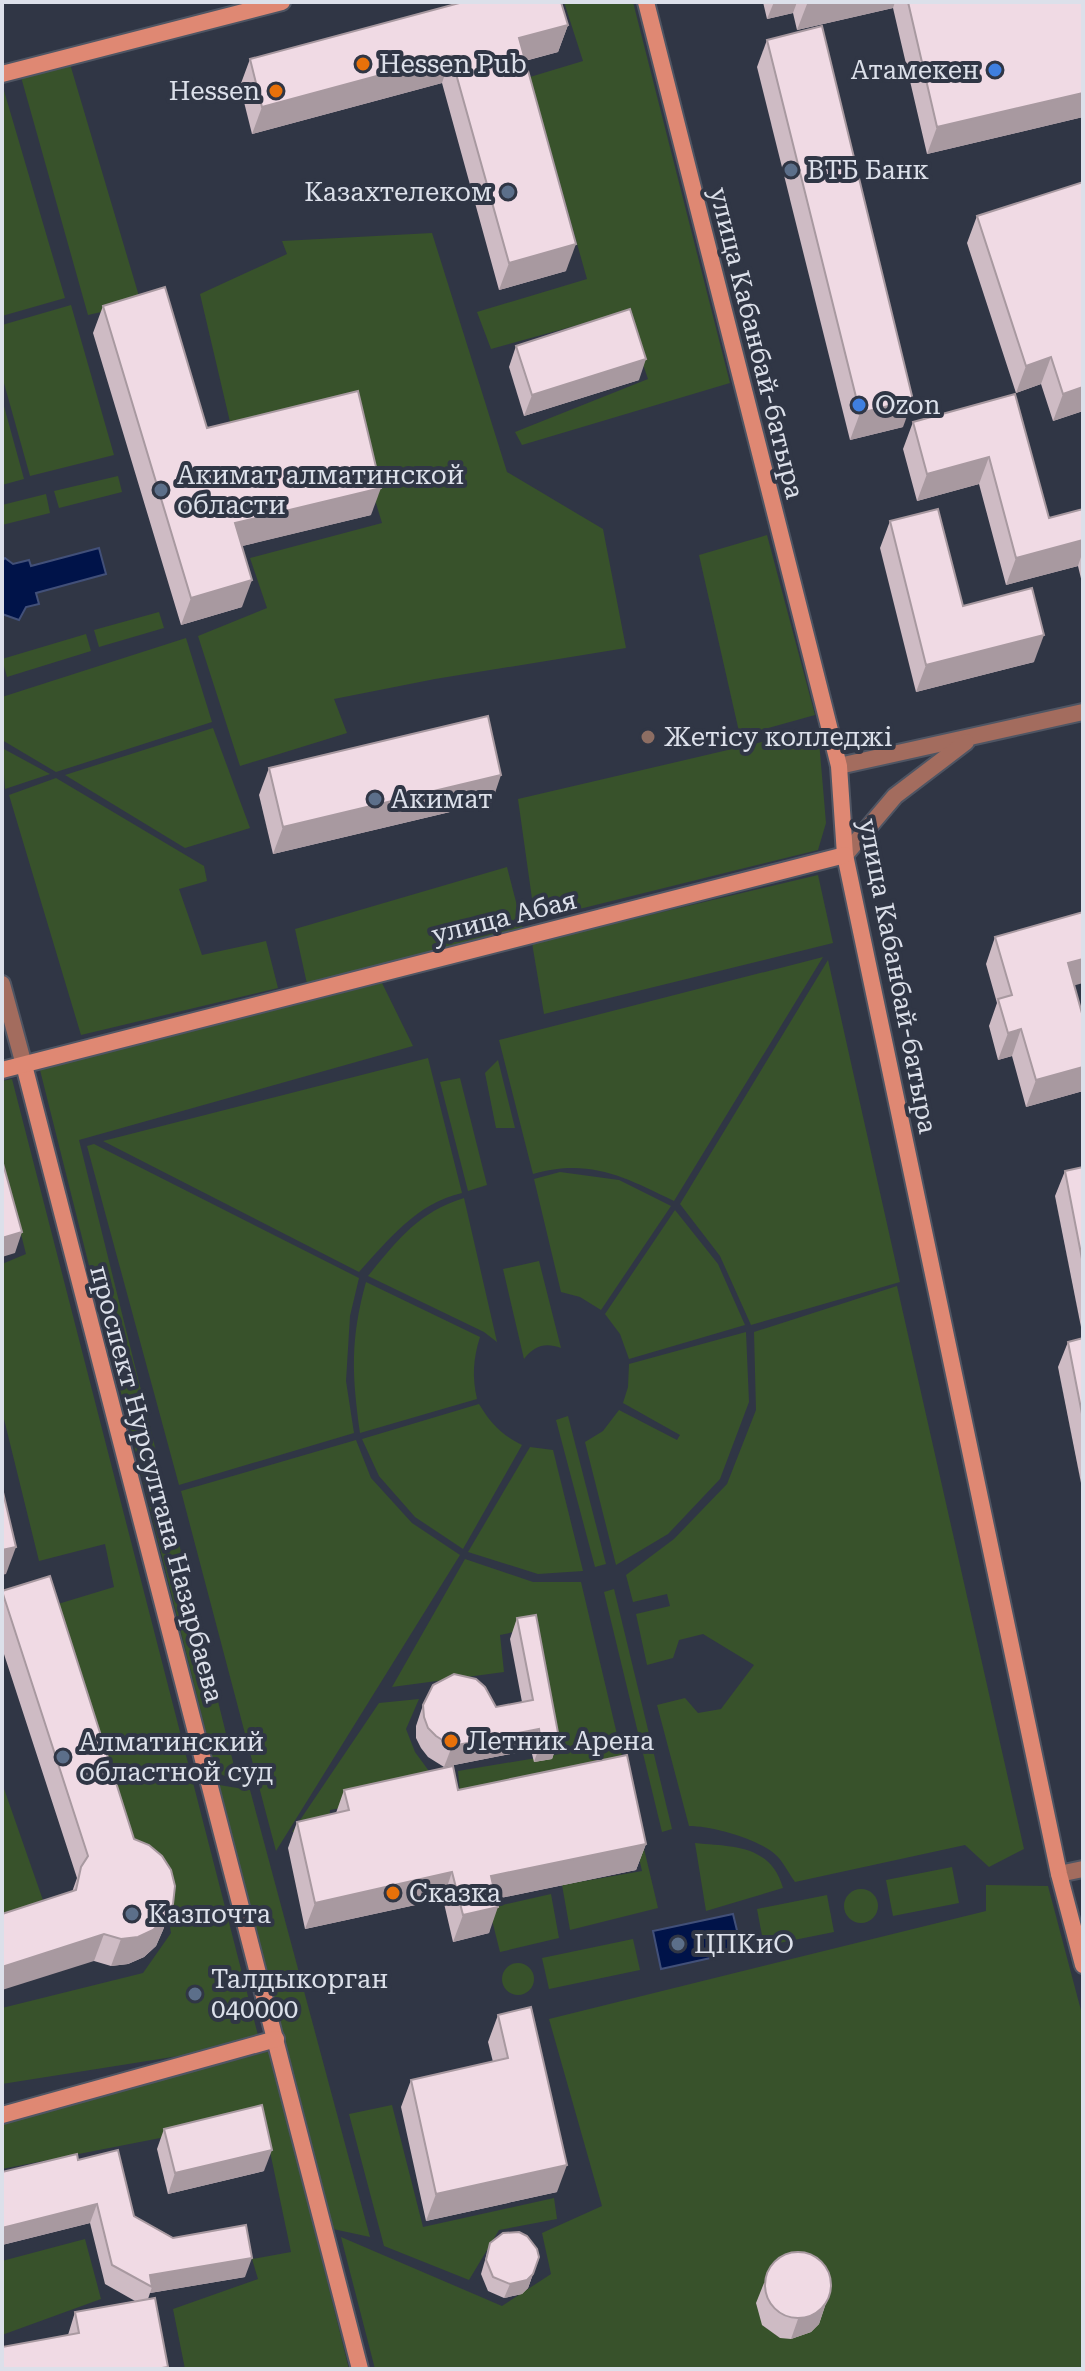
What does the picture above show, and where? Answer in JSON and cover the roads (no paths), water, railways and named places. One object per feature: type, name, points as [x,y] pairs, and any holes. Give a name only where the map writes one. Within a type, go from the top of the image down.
[{"type":"main road","points":[[2,74],[282,2]]},
{"type":"main road","name":"улица Кабанбай-батыра","points":[[646,2],[839,766],[845,855],[1059,1874],[1083,1965]]},
{"type":"main road","name":"улица Абая","points":[[2,1070],[845,855]]},
{"type":"main road","name":"проспект Нурсултана Назарбаева","points":[[24,1065],[360,2369]]},
{"type":"main road","points":[[2,2115],[276,2039]]},
{"type":"street","points":[[839,766],[1083,712]]},
{"type":"street","points":[[845,855],[895,796],[976,736]]},
{"type":"street","name":"проспект Нурсултана Назарбаева","points":[[2,984],[24,1065]]},
{"type":"street","points":[[1059,1874],[1083,1869]]},
{"type":"place","name":"Hessen Pub","points":[[363,64]]},
{"type":"place","name":"Атамекен","points":[[995,70]]},
{"type":"place","name":"Hessen","points":[[276,91]]},
{"type":"place","name":"ВТБ Банк","points":[[791,170]]},
{"type":"place","name":"Казахтелеком","points":[[508,192]]},
{"type":"place","name":"Ozon","points":[[859,405]]},
{"type":"place","name":"Акимат алматинской области","points":[[161,490]]},
{"type":"place","name":"Жетісу колледжі","points":[[648,737]]},
{"type":"place","name":"Акимат","points":[[375,799]]},
{"type":"place","name":"Летник Арена","points":[[451,1741]]},
{"type":"place","name":"Алматинский областной суд","points":[[63,1757]]},
{"type":"place","name":"Сказка","points":[[393,1893]]},
{"type":"place","name":"Казпочта","points":[[132,1914]]},
{"type":"place","name":"ЦПКиО","points":[[678,1944]]},
{"type":"place","name":"Талдыкорган 040000","points":[[195,1994]]}]
